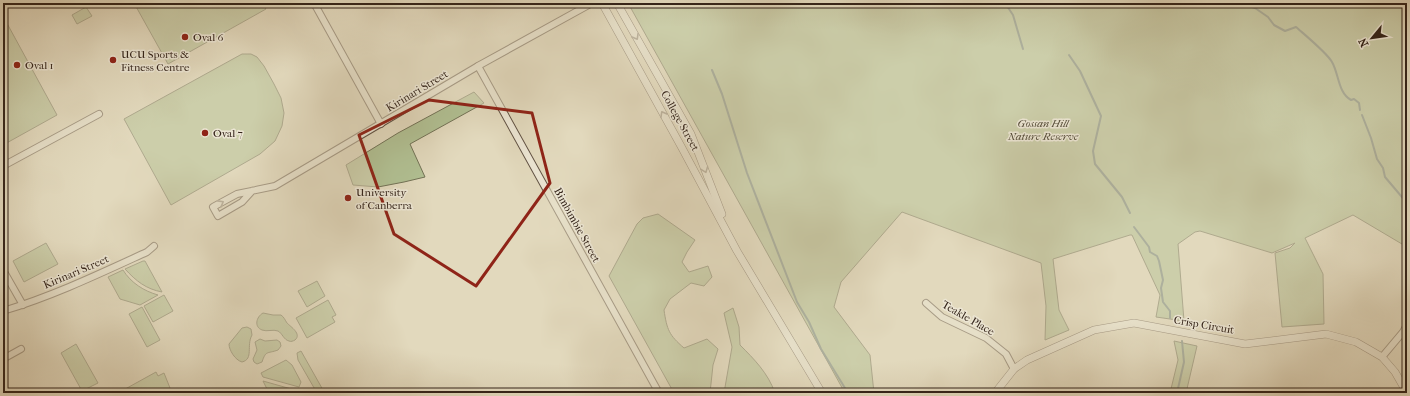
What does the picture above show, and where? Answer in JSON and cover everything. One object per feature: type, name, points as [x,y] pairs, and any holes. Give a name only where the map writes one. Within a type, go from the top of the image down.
[{"type":"street","points":[[314,3],[381,124]]},
{"type":"street","name":"Kirinari Street","points":[[252,191],[242,202],[218,216],[213,207],[237,194],[276,186],[478,66],[592,3]]},
{"type":"street","name":"College Street","points":[[602,3],[738,251],[822,393]]},
{"type":"street","name":"College Street","points":[[617,3],[691,134],[738,251]]},
{"type":"street","name":"Bimbimbie Street","points":[[478,66],[659,393]]},
{"type":"street","points":[[3,166],[99,114]]},
{"type":"street","name":"Kirinari Street","points":[[3,311],[23,305],[81,282],[147,252],[154,246]]},
{"type":"street","points":[[3,270],[23,305]]},
{"type":"street","name":"Teakle Place","points":[[926,303],[942,317],[986,338],[1006,354],[1014,369]]},
{"type":"street","name":"Crisp Circuit","points":[[995,393],[1014,369],[1033,357],[1094,330],[1134,323],[1245,344],[1326,334],[1356,342],[1382,357],[1395,372],[1407,393]]},
{"type":"street","points":[[1382,357],[1407,325]]},
{"type":"street","points":[[3,359],[21,349]]},
{"type":"highlighted area","points":[[429,100],[532,113],[550,183],[476,286],[394,234],[359,135]]},
{"type":"green space","name":"Oval 6","points":[[134,3],[262,3],[266,9],[168,64]]},
{"type":"green space","name":"Gossan Hill Nature Reserve","points":[[628,3],[1407,3],[1407,247],[1353,215],[1305,238],[1323,274],[1324,324],[1282,327],[1275,253],[1290,248],[1295,243],[1272,253],[1200,231],[1195,232],[1178,244],[1184,321],[1156,317],[1160,295],[1132,235],[1130,235],[1053,259],[1059,310],[1069,330],[1045,340],[1046,306],[1041,263],[902,212],[841,282],[834,307],[870,355],[874,393],[845,393]]},
{"type":"green space","points":[[86,7],[92,16],[77,24],[72,15]]},
{"type":"green space","name":"Oval 1","points":[[3,16],[57,115],[3,145]]},
{"type":"green space","name":"Oval 7","points":[[242,54],[251,54],[257,57],[264,66],[281,98],[284,113],[282,126],[275,141],[260,154],[171,205],[124,119]]},
{"type":"green space","points":[[474,92],[484,103],[410,144],[425,177],[378,187],[353,185],[346,165],[398,133]]},
{"type":"green space","points":[[658,214],[695,240],[682,262],[689,272],[708,266],[712,277],[704,286],[691,283],[670,299],[664,310],[666,323],[672,336],[684,348],[707,339],[718,349],[713,365],[710,393],[674,393],[609,276],[637,224],[643,218]]},
{"type":"green space","points":[[46,243],[58,264],[24,282],[13,261]]},
{"type":"green space","points":[[145,261],[162,292],[151,289],[142,284],[125,269]]},
{"type":"green space","points":[[123,270],[126,275],[138,286],[158,295],[140,305],[120,299],[108,277]]},
{"type":"green space","points":[[317,281],[325,296],[307,307],[298,291]]},
{"type":"green space","points":[[164,295],[173,311],[153,322],[144,306]]},
{"type":"green space","points":[[328,300],[336,315],[332,317],[335,322],[307,338],[296,318]]},
{"type":"green space","points":[[142,307],[160,340],[147,347],[129,314]]},
{"type":"green space","points":[[733,308],[739,327],[740,345],[765,373],[775,393],[724,393],[732,347],[724,313]]},
{"type":"green space","points":[[263,313],[281,315],[297,333],[297,338],[290,341],[278,331],[264,331],[259,329],[257,319]]},
{"type":"green space","points":[[247,327],[251,329],[252,335],[250,339],[248,358],[242,362],[239,361],[233,354],[229,344],[242,328]]},
{"type":"green space","points":[[260,339],[265,341],[277,340],[280,342],[281,346],[278,350],[266,354],[262,362],[257,364],[253,359],[257,350],[255,342]]},
{"type":"green space","points":[[1174,341],[1197,346],[1186,393],[1170,393],[1178,360]]},
{"type":"green space","points":[[76,344],[98,383],[82,391],[61,353]]},
{"type":"green space","points":[[301,351],[323,390],[317,393],[298,360],[297,353]]},
{"type":"green space","points":[[286,360],[292,365],[301,382],[299,387],[263,377],[261,373]]},
{"type":"green space","points":[[156,372],[158,376],[164,373],[172,393],[118,393]]},
{"type":"green space","points":[[263,381],[302,392],[302,393],[269,393]]},
{"type":"waterway","points":[[1005,3],[1013,15],[1023,49]]},
{"type":"waterway","points":[[1241,3],[1255,8],[1268,17],[1274,25],[1285,31],[1296,27],[1316,44],[1332,62],[1344,93],[1351,100],[1354,99],[1359,103],[1360,110]]},
{"type":"waterway","points":[[1069,55],[1080,71],[1101,116],[1093,151],[1095,164],[1122,197],[1130,213]]},
{"type":"waterway","points":[[712,70],[722,94],[747,173],[797,302],[809,322],[821,349],[848,393]]},
{"type":"waterway","points":[[1362,115],[1377,159],[1383,168],[1385,177],[1407,203]]},
{"type":"waterway","points":[[1134,227],[1149,247],[1150,252],[1157,256],[1159,261],[1163,280],[1161,288],[1163,302],[1170,311],[1170,318]]},
{"type":"waterway","points":[[1177,393],[1184,362],[1182,341]]},
{"type":"place","name":"Oval 6","points":[[185,37]]},
{"type":"place","name":"UCU Sports & Fitness Centre","points":[[113,60]]},
{"type":"place","name":"Oval 1","points":[[17,65]]},
{"type":"place","name":"Oval 7","points":[[205,133]]},
{"type":"place","name":"University of Canberra","points":[[348,198]]}]
